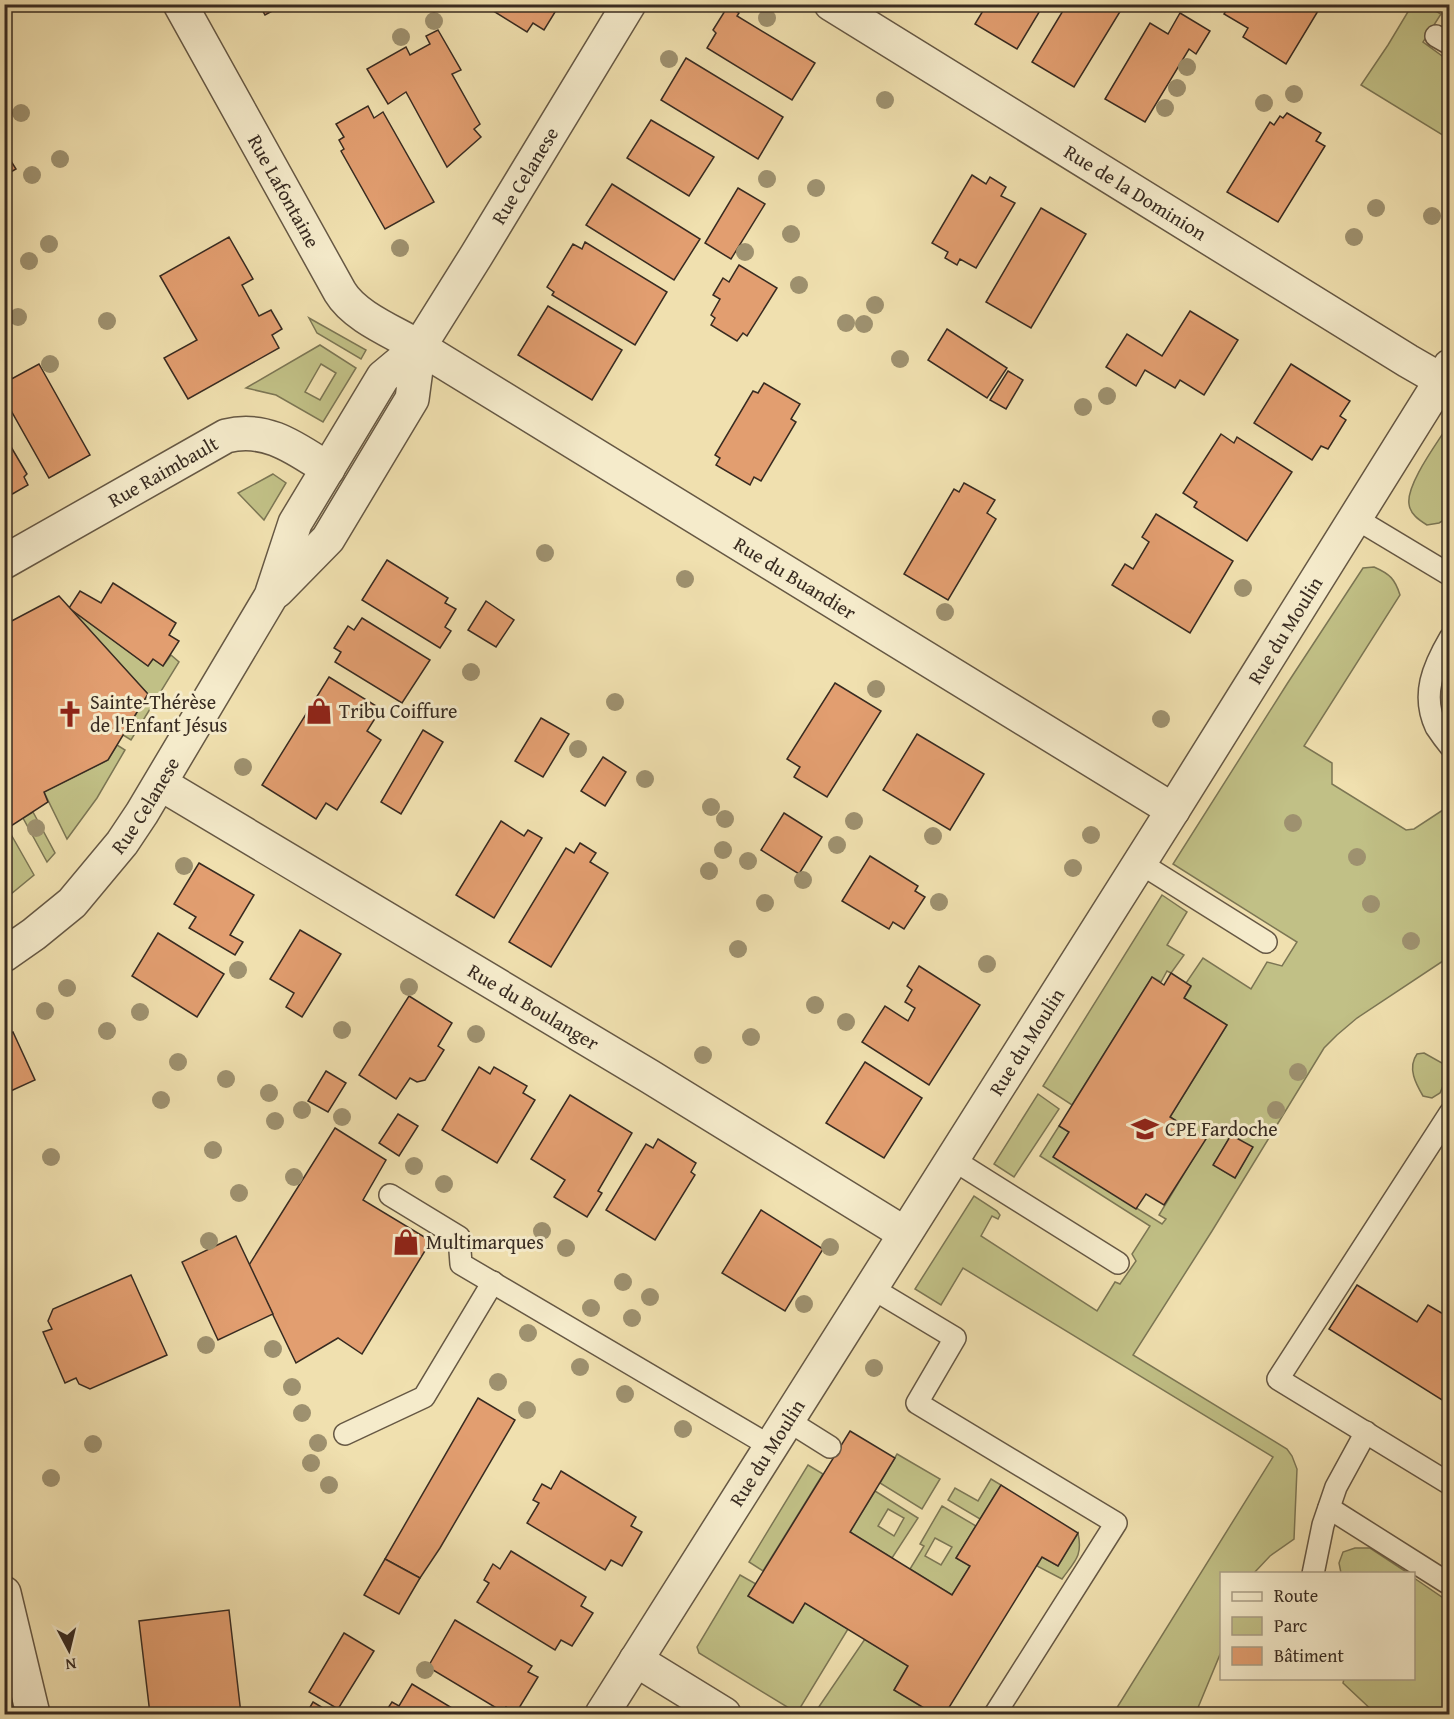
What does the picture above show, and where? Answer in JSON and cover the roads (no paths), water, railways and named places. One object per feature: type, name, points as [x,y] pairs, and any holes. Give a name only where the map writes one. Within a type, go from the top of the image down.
[{"type":"street","name":"Rue Lafontaine","points":[[180,4],[344,299],[376,323],[419,347]]},
{"type":"street","name":"Rue Celanese","points":[[4,954],[34,934],[72,903],[122,843],[160,784],[271,596],[295,523],[383,377],[419,347],[629,4]]},
{"type":"street","name":"Rue de la Dominion","points":[[831,4],[1408,361],[1445,373]]},
{"type":"street","name":"Rue Celanese","points":[[271,596],[328,538],[412,399],[419,347]]},
{"type":"street","name":"Rue du Buandier","points":[[419,347],[1173,810]]},
{"type":"street","name":"Rue du Moulin","points":[[602,1714],[1173,810],[1445,373]]},
{"type":"street","name":"Rue Raimbault","points":[[4,562],[226,436],[239,433],[267,436],[284,442],[328,469]]},
{"type":"street","name":"Rue du Boulanger","points":[[160,784],[612,1054],[904,1233]]},
{"type":"street","points":[[4,1593],[33,1714]]},
{"type":"street","points":[[636,1660],[724,1714]]},
{"type":"lane","points":[[1355,518],[1448,572]]},
{"type":"lane","points":[[1448,649],[1431,679],[1428,703],[1436,727],[1449,746]]},
{"type":"lane","points":[[1140,862],[1266,942]]},
{"type":"lane","points":[[1449,1113],[1278,1379],[1449,1484]]},
{"type":"lane","points":[[952,1159],[1118,1263]]},
{"type":"lane","points":[[390,1195],[459,1237],[461,1264],[779,1433],[830,1447]]},
{"type":"lane","points":[[345,1434],[424,1396],[493,1282]]},
{"type":"lane","points":[[870,1287],[955,1338],[917,1403],[1116,1523],[994,1714]]},
{"type":"lane","points":[[1313,1572],[1323,1525],[1335,1487],[1366,1432]]},
{"type":"lane","points":[[1329,1508],[1446,1582]]},
{"type":"place","name":"Tribu Coiffure","points":[[319,711]]},
{"type":"place","name":"Sainte-Thérèse de l'Enfant Jésus","points":[[70,714]]},
{"type":"place","name":"CPE Fardoche","points":[[1145,1129]]},
{"type":"place","name":"Multimarques","points":[[406,1242]]}]
